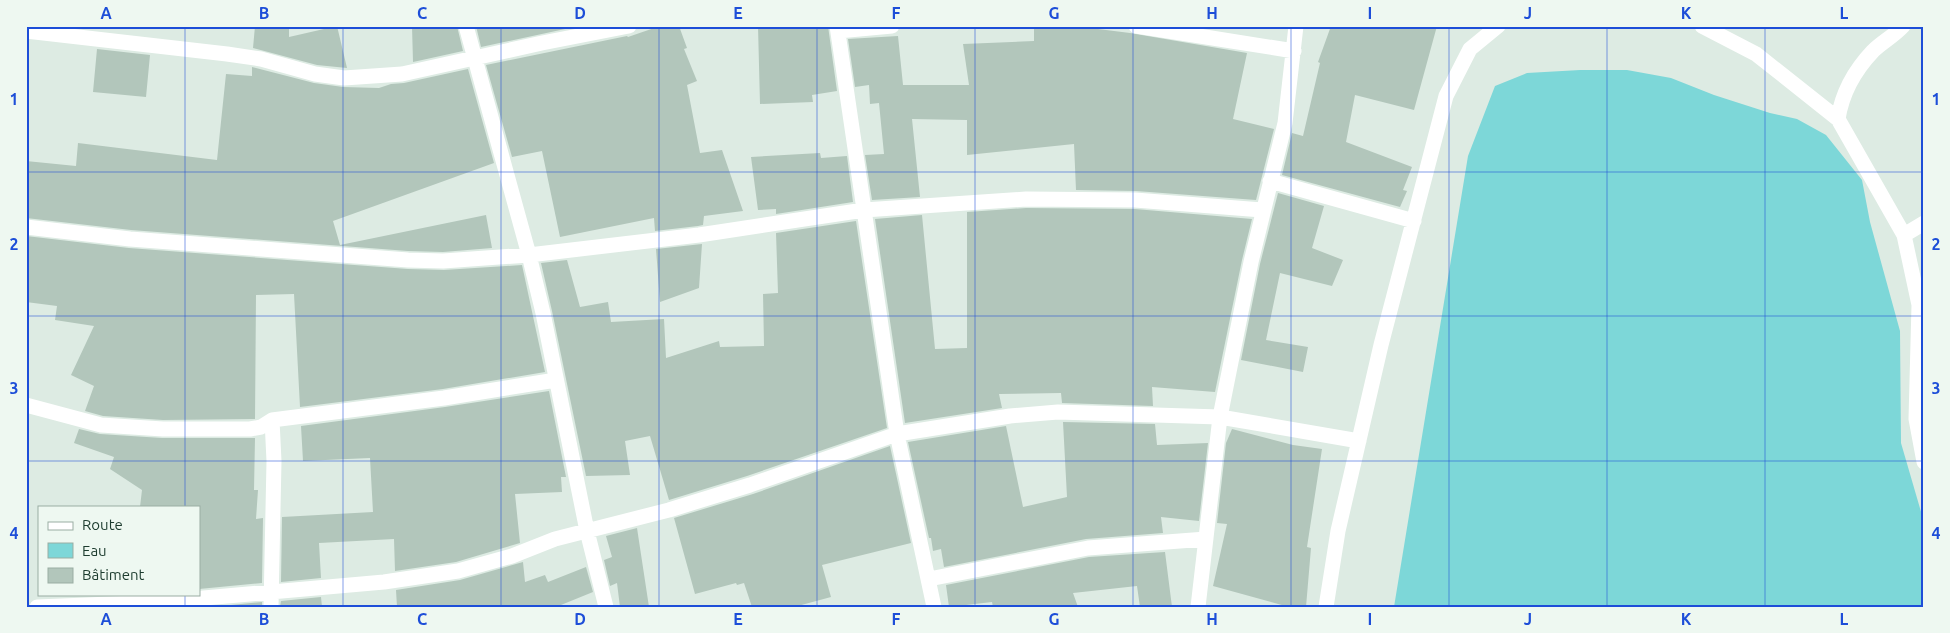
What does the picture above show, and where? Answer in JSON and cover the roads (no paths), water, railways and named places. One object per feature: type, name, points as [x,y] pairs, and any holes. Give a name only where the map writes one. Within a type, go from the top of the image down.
[{"type":"street","points":[[466,26],[529,255],[587,531],[606,607]]},
{"type":"street","points":[[26,31],[227,54],[261,60],[315,74],[344,78],[402,74],[629,26]]},
{"type":"street","points":[[892,26],[837,28],[897,434],[934,607]]},
{"type":"street","points":[[1136,26],[1294,51]]},
{"type":"street","points":[[1198,607],[1220,417],[1262,210],[1285,123],[1296,26]]},
{"type":"street","points":[[1326,607],[1338,531],[1381,345],[1446,96],[1470,49],[1498,26]]},
{"type":"street","points":[[1702,26],[1756,54],[1838,119],[1904,234],[1918,305],[1916,419],[1922,440],[1924,462]]},
{"type":"street","points":[[1838,119],[1840,104],[1850,83],[1873,51],[1903,26]]},
{"type":"street","points":[[1270,181],[1414,221]]},
{"type":"street","points":[[26,227],[130,239],[443,261],[529,255],[699,235],[864,210],[1026,199],[1135,200],[1262,210]]},
{"type":"street","points":[[1904,234],[1924,223]]},
{"type":"street","points":[[26,405],[101,425],[250,429],[261,427],[272,420],[444,398],[556,380]]},
{"type":"street","points":[[37,607],[271,599],[458,571],[512,556],[555,539],[669,510],[750,485],[897,434],[1010,416],[1058,412],[1220,417],[1359,441]]},
{"type":"street","points":[[271,599],[274,461],[272,420]]},
{"type":"street","points":[[928,579],[1088,548],[1206,539]]},
{"type":"water","points":[[1627,70],[1671,78],[1714,95],[1770,113],[1797,119],[1826,135],[1862,180],[1870,222],[1900,331],[1901,443],[1924,522],[1924,607],[1394,607],[1468,156],[1495,86],[1527,73]]}]
